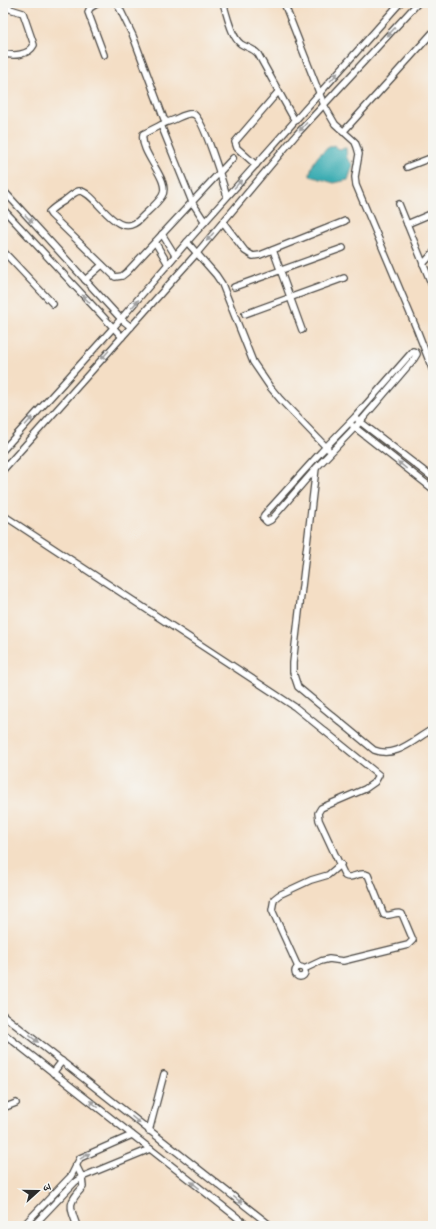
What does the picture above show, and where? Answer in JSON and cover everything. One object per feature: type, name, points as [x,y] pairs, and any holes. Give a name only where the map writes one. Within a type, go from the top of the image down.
[{"type":"street","points":[[3,53],[12,56],[16,55],[30,50],[34,45],[24,13],[10,9],[7,3]]},
{"type":"street","points":[[98,3],[90,8],[88,12],[104,55]]},
{"type":"street","points":[[117,3],[128,24],[162,113],[167,122]]},
{"type":"street","points":[[223,3],[234,36],[241,44],[255,50],[295,121]]},
{"type":"street","points":[[284,3],[324,105],[333,121],[342,132],[355,142],[359,154],[355,177],[356,185],[433,371]]},
{"type":"street","points":[[3,450],[122,319],[204,222],[400,3]]},
{"type":"street","points":[[3,470],[197,253],[296,135],[418,3]]},
{"type":"street","points":[[342,132],[433,32]]},
{"type":"street","points":[[256,165],[237,148],[235,142],[278,92]]},
{"type":"street","points":[[227,196],[220,173],[202,124],[196,114],[191,114],[167,122],[143,134],[142,140],[158,174],[164,182],[165,188],[163,195],[139,221],[128,226],[114,221],[92,199],[84,192],[80,191],[74,193],[50,211],[51,215],[115,277],[122,276],[220,173],[233,158]]},
{"type":"street","points":[[161,125],[192,202],[204,222]]},
{"type":"street","points":[[407,167],[433,157]]},
{"type":"street","points":[[3,190],[85,280],[131,327]]},
{"type":"street","points":[[398,204],[433,288]]},
{"type":"street","points":[[3,209],[122,337]]},
{"type":"street","points":[[407,224],[433,214]]},
{"type":"street","points":[[223,222],[246,251],[253,256],[260,255],[345,221]]},
{"type":"street","points":[[162,234],[175,256]]},
{"type":"street","points":[[155,242],[168,264]]},
{"type":"street","points":[[187,242],[222,284],[253,362],[270,387],[331,452]]},
{"type":"street","points":[[234,287],[343,248]]},
{"type":"street","points":[[273,250],[302,330]]},
{"type":"street","points":[[3,251],[53,304]]},
{"type":"street","points":[[423,264],[433,253]]},
{"type":"street","points":[[85,280],[102,265]]},
{"type":"street","points":[[244,314],[344,278]]},
{"type":"street","points":[[412,351],[416,352],[417,354],[414,360],[361,421],[317,467],[271,520],[267,522],[264,521],[264,515],[326,446],[355,417],[410,353],[412,351]]},
{"type":"street","points":[[355,417],[433,478]]},
{"type":"street","points":[[349,423],[433,489]]},
{"type":"street","points":[[317,467],[293,663],[294,678],[298,687],[374,750],[382,753],[390,753],[398,750],[433,729]]},
{"type":"street","points":[[3,515],[295,707],[379,775],[371,786],[326,806],[318,812],[319,820],[341,864],[346,877],[361,873],[368,875],[384,915],[388,916],[399,913],[402,914],[413,940],[408,945],[356,959],[343,961],[329,959],[301,968],[272,910],[274,899],[279,895],[311,880],[328,875],[341,864]]},
{"type":"street","points":[[3,1015],[270,1226]]},
{"type":"street","points":[[3,1033],[248,1226]]},
{"type":"street","points":[[53,1073],[62,1061]]},
{"type":"street","points":[[149,1131],[164,1074]]},
{"type":"street","points":[[3,1108],[16,1103]]},
{"type":"street","points":[[23,1226],[71,1176],[78,1160],[84,1155],[132,1135]]},
{"type":"street","points":[[33,1226],[75,1182],[82,1177],[150,1149]]},
{"type":"street","points":[[76,1166],[82,1177],[83,1186],[70,1202],[73,1217],[77,1226]]},
{"type":"water","points":[[334,145],[339,149],[346,148],[347,158],[353,165],[348,180],[334,183],[310,176],[314,162],[321,153]]}]
